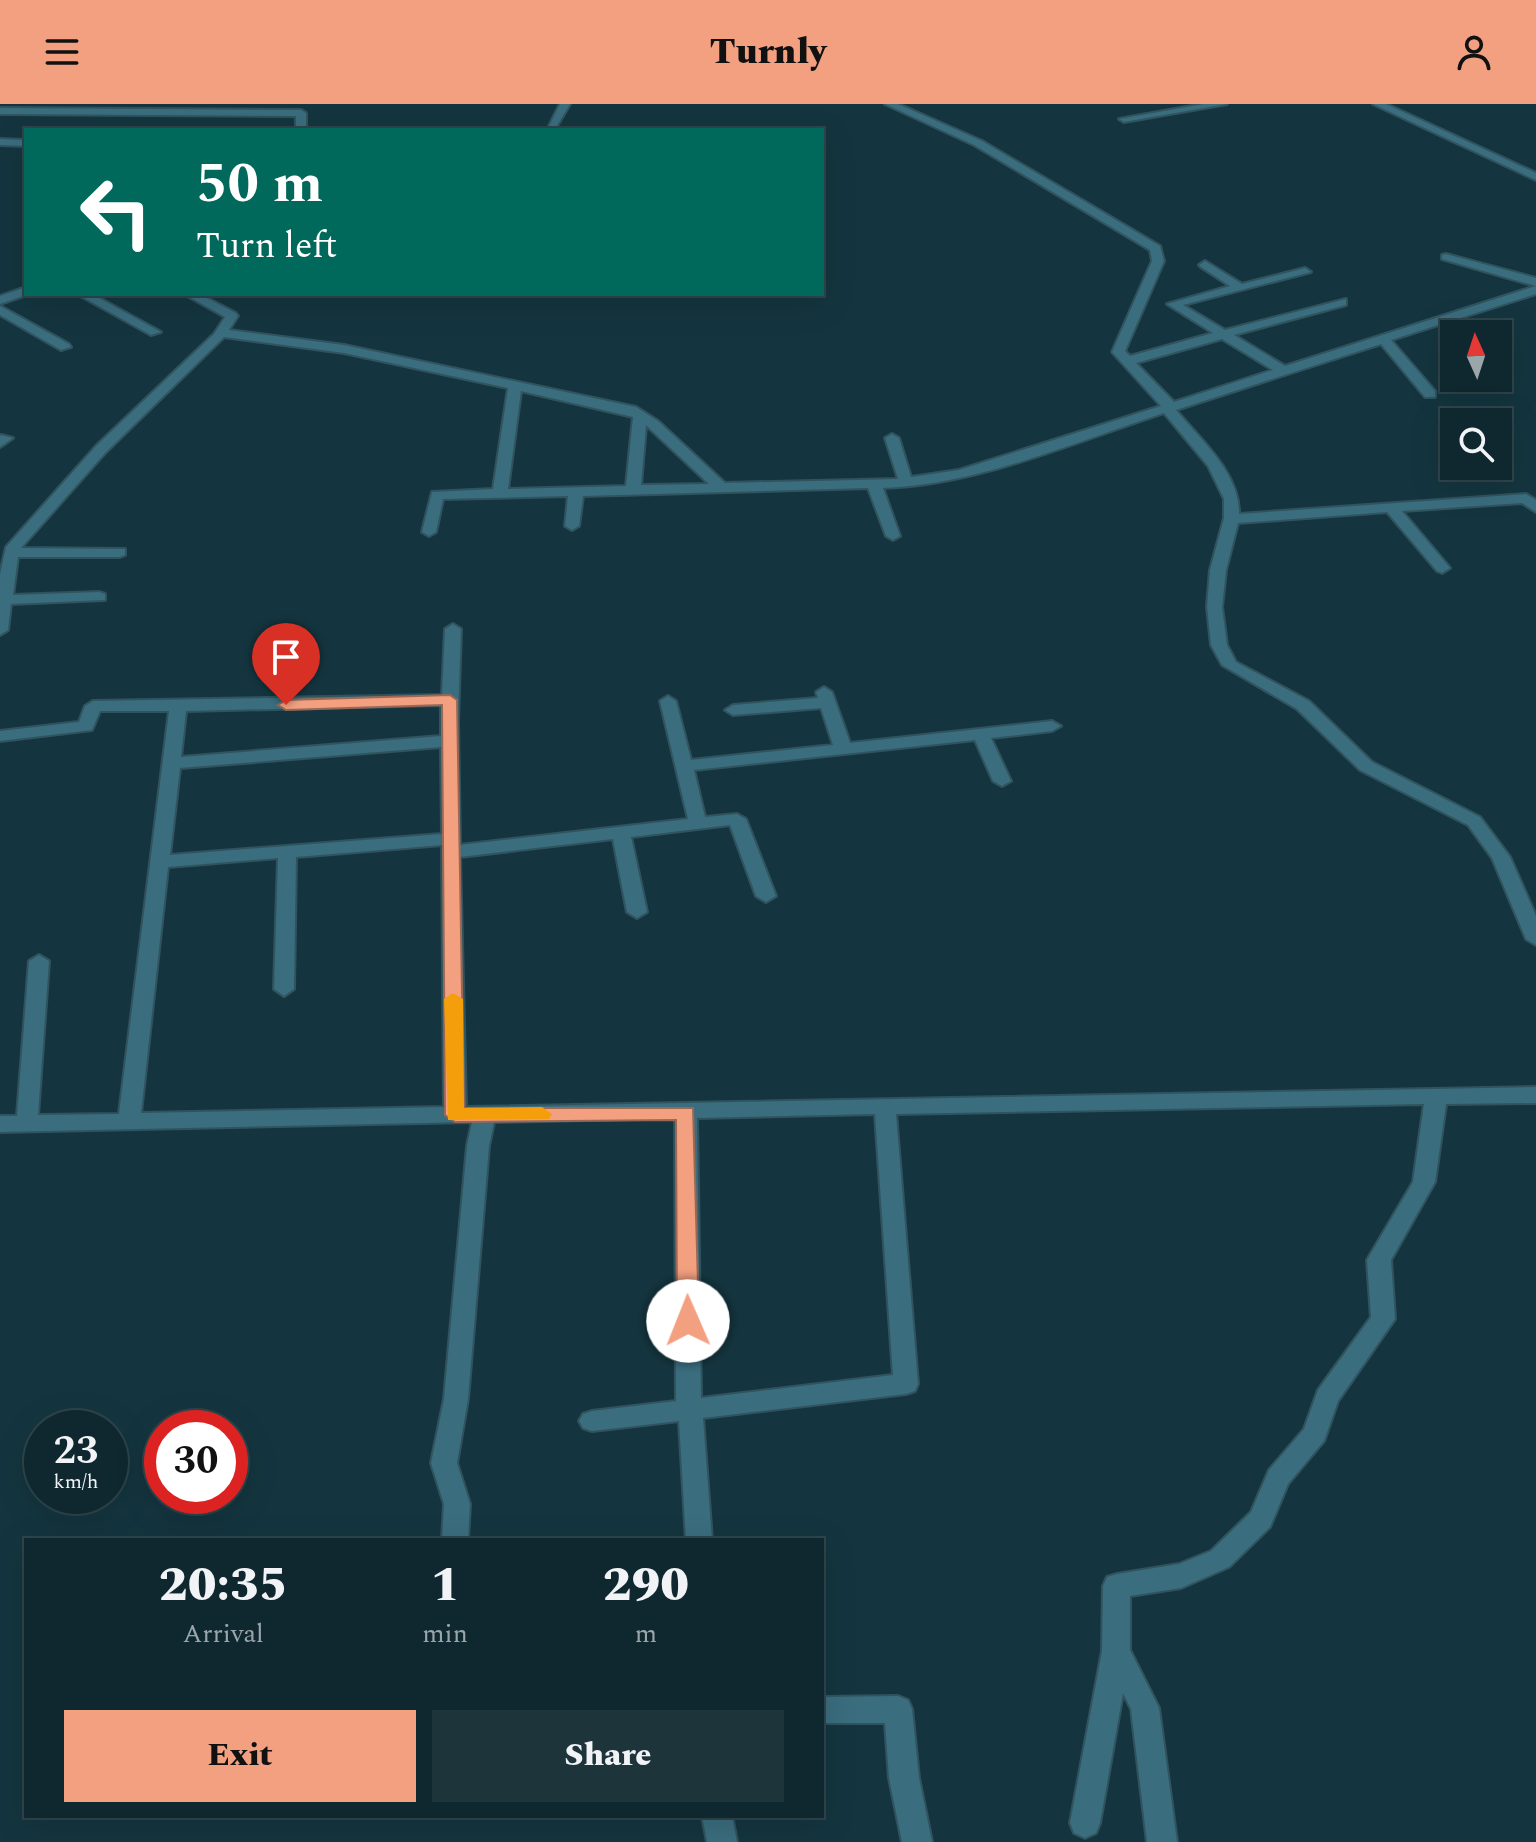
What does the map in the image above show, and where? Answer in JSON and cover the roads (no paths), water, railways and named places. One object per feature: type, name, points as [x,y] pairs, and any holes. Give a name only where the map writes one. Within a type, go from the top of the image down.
[{"type":"street","points":[[553,124],[565,104]]},
{"type":"street","points":[[890,104],[978,143],[1156,248],[1158,261],[1118,347],[1120,355],[1157,389],[1168,409],[1223,479],[1231,496],[1233,519],[1218,570],[1216,627],[1223,657],[1230,665],[1303,705],[1366,766],[1450,806],[1474,821],[1501,857],[1536,939]]},
{"type":"street","points":[[1124,119],[1222,104]]},
{"type":"street","points":[[1378,104],[1536,177]]},
{"type":"street","points":[[65,121],[77,108]]},
{"type":"street","points":[[0,111],[266,108],[301,113],[301,128]]},
{"type":"street","points":[[0,142],[24,143]]},
{"type":"street","points":[[1446,257],[1536,282]]},
{"type":"street","points":[[1205,265],[1241,288]]},
{"type":"street","points":[[1286,372],[1173,304],[1305,272]]},
{"type":"street","points":[[429,532],[437,495],[906,483],[961,474],[1536,290]]},
{"type":"street","points":[[0,300],[24,292]]},
{"type":"street","points":[[87,296],[155,332]]},
{"type":"street","points":[[0,630],[7,551],[101,449],[221,333],[232,316],[194,296]]},
{"type":"street","points":[[1127,361],[1342,302]]},
{"type":"street","points":[[0,310],[65,347]]},
{"type":"street","points":[[221,333],[344,349],[640,414],[721,487]]},
{"type":"street","points":[[1384,340],[1430,394]]},
{"type":"street","points":[[500,493],[515,386]]},
{"type":"street","points":[[633,490],[640,414]]},
{"type":"street","points":[[892,438],[906,483]]},
{"type":"street","points":[[874,484],[893,536]]},
{"type":"street","points":[[572,526],[576,491]]},
{"type":"street","points":[[1233,519],[1526,498],[1536,508]]},
{"type":"street","points":[[1391,508],[1442,568]]},
{"type":"street","points":[[7,551],[120,552]]},
{"type":"street","points":[[4,600],[99,597]]},
{"type":"street","points":[[453,629],[449,741],[455,1115]]},
{"type":"street","points":[[733,710],[825,696],[843,749]]},
{"type":"street","points":[[0,736],[86,726],[93,706],[450,700]]},
{"type":"street","points":[[668,701],[698,824]]},
{"type":"street","points":[[129,1122],[178,706]]},
{"type":"street","points":[[684,766],[1052,726]]},
{"type":"street","points":[[981,734],[1002,781]]},
{"type":"street","points":[[171,763],[449,741]]},
{"type":"street","points":[[159,862],[287,852],[452,846],[621,833],[737,819],[766,896]]},
{"type":"street","points":[[621,833],[637,912]]},
{"type":"street","points":[[284,989],[287,852]]},
{"type":"street","points":[[27,1124],[39,961]]},
{"type":"street","points":[[0,1124],[885,1109],[1234,1098],[1536,1095]]},
{"type":"street","points":[[1085,1823],[1116,1651],[1117,1586],[1181,1576],[1220,1559],[1261,1519],[1278,1478],[1315,1434],[1327,1397],[1383,1319],[1379,1260],[1424,1182],[1436,1097]]},
{"type":"street","points":[[592,1421],[906,1384],[885,1109]]},
{"type":"street","points":[[686,1113],[689,1411],[693,1429],[699,1538]]},
{"type":"street","points":[[455,1538],[457,1504],[444,1463],[456,1399],[478,1146],[485,1115]]},
{"type":"street","points":[[1116,1651],[1145,1708],[1162,1842]]},
{"type":"street","points":[[824,1710],[898,1709],[904,1778],[917,1842]]},
{"type":"street","points":[[717,1818],[722,1842]]}]
